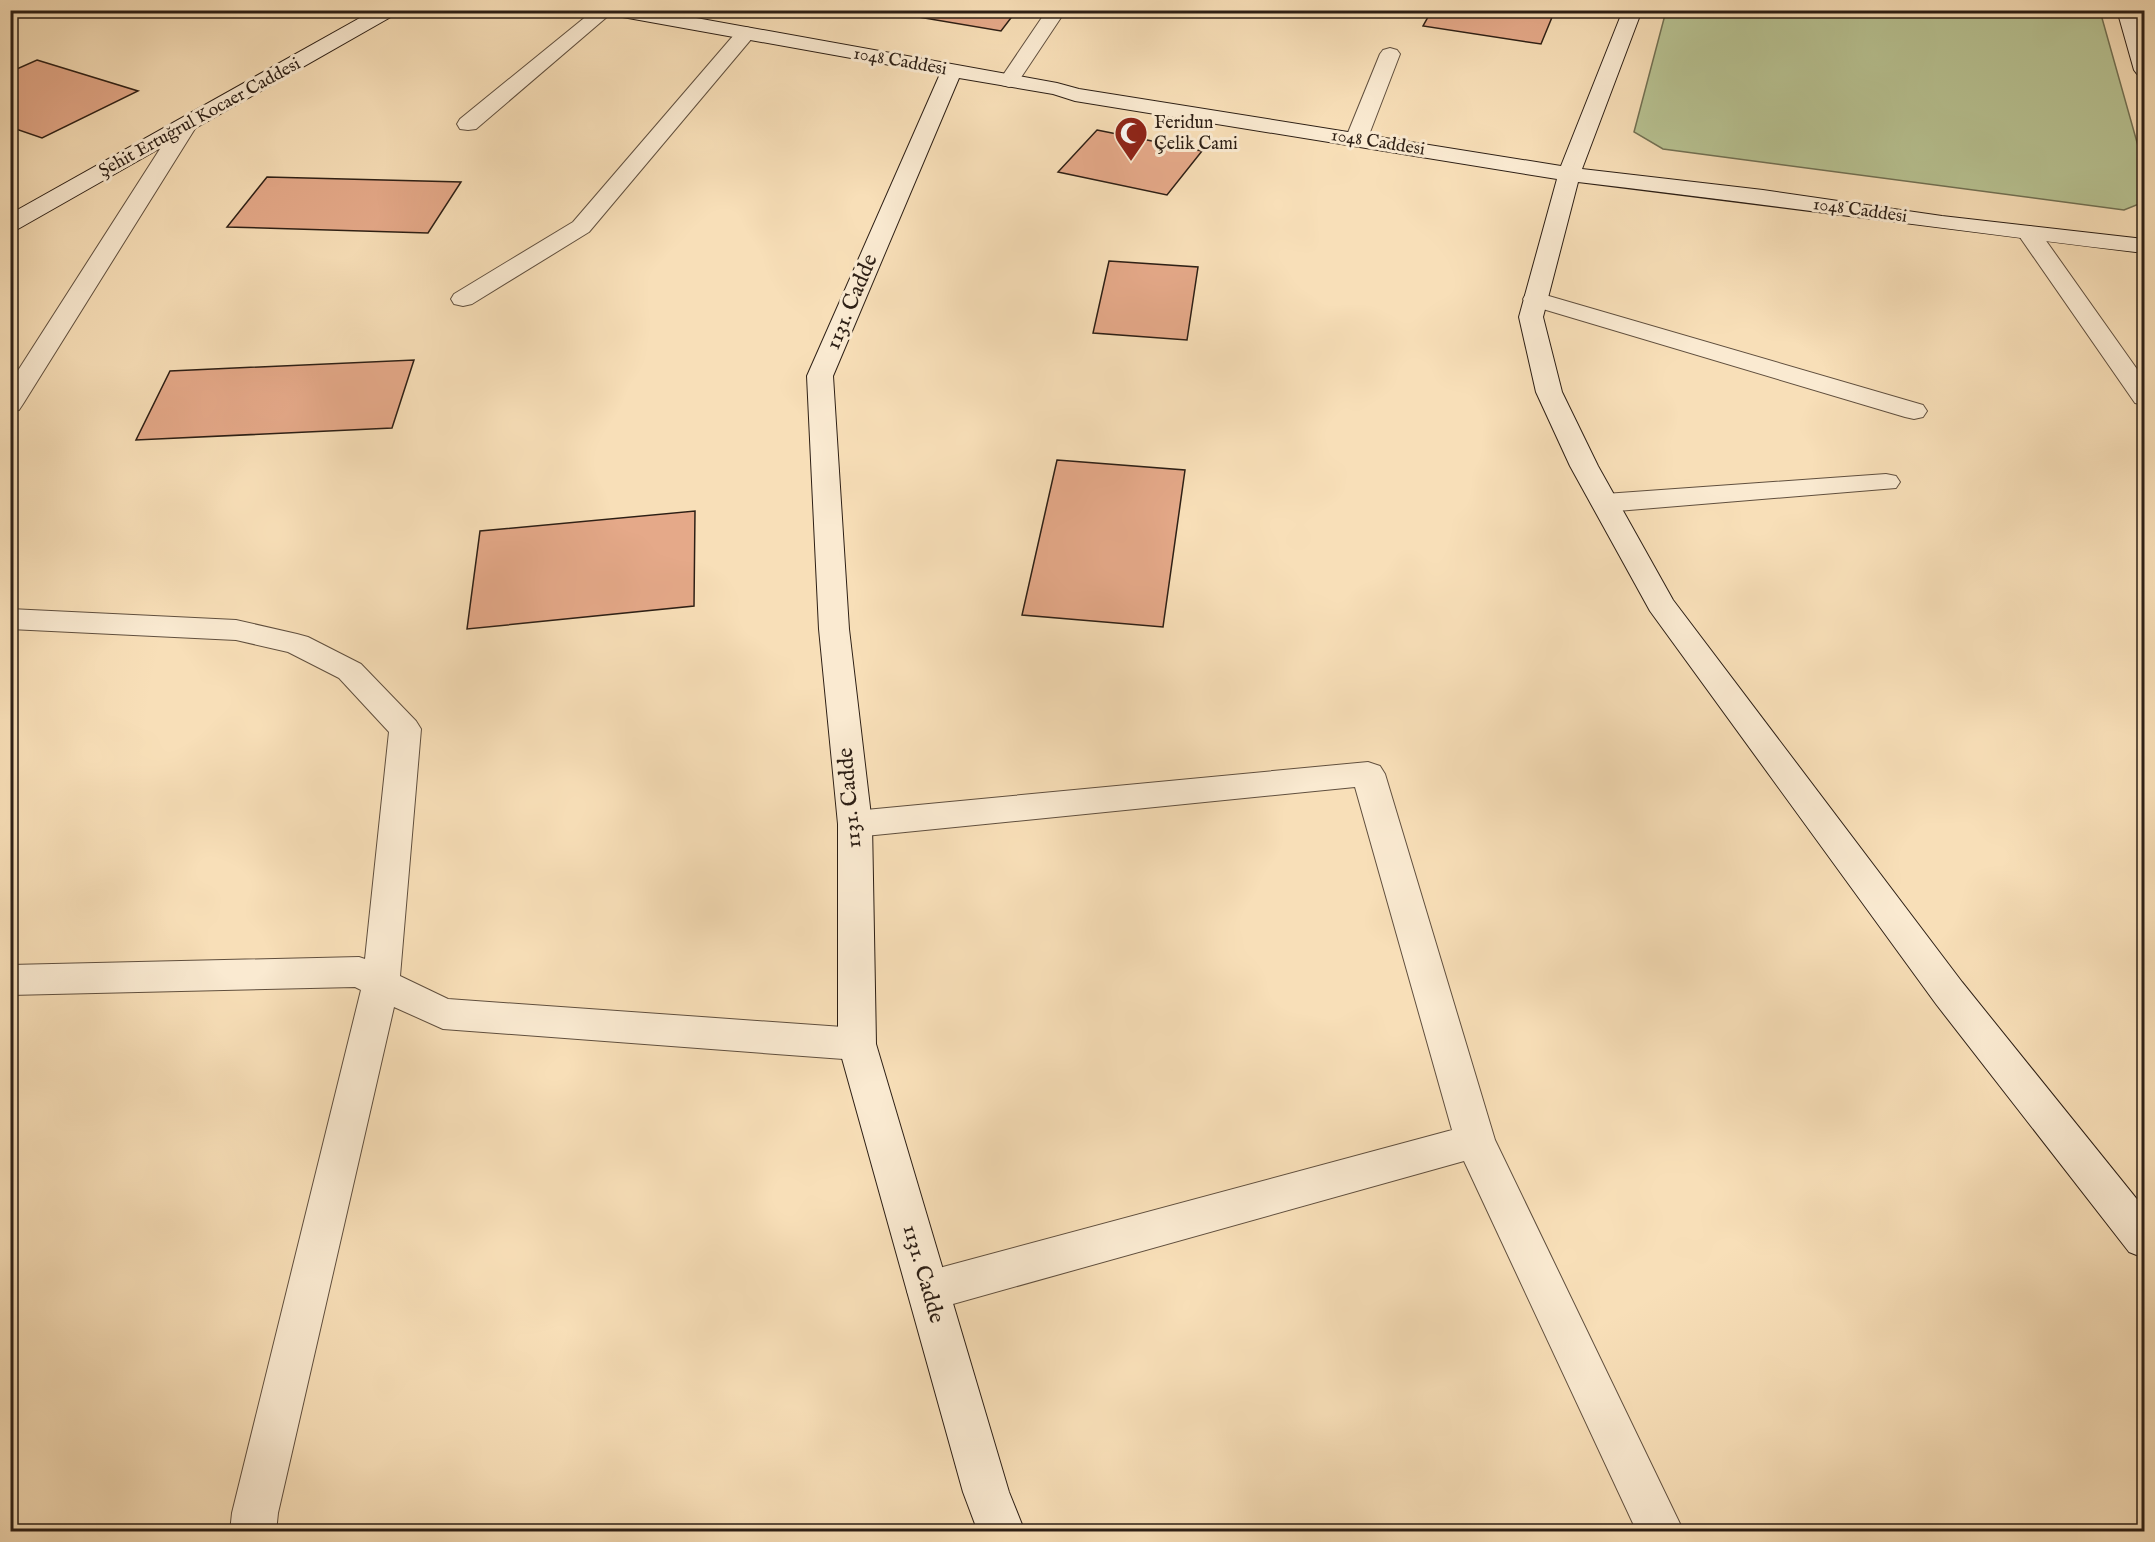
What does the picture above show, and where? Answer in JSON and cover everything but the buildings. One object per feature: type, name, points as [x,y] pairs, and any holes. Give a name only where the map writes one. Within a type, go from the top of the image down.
[{"type":"street","name":"Şehit Ertuğrul Kocaer Caddesi","points":[[10,224],[389,10]]},
{"type":"street","points":[[468,124],[606,10]]},
{"type":"street","name":"1048 Caddesi","points":[[617,10],[1086,97],[1569,174],[2145,246]]},
{"type":"street","points":[[1009,81],[1057,10]]},
{"type":"street","points":[[1633,10],[1569,174],[1531,316],[1549,392],[1605,503],[1668,614],[1949,993],[2145,1239]]},
{"type":"street","points":[[2126,10],[2145,70]]},
{"type":"street","points":[[463,300],[581,227],[746,33]]},
{"type":"street","points":[[1356,140],[1390,54]]},
{"type":"street","name":"1131. Cadde","points":[[952,71],[820,376],[834,629],[855,824],[857,1044],[986,1492],[1002,1532]]},
{"type":"street","points":[[10,404],[185,127]]},
{"type":"street","points":[[2029,233],[2145,397]]},
{"type":"street","points":[[1535,298],[1914,411]]},
{"type":"street","points":[[1605,503],[1886,482]]},
{"type":"street","points":[[10,620],[236,630],[297,644],[350,671],[405,729],[381,983],[255,1513],[253,1532]]},
{"type":"street","points":[[855,824],[1368,774],[1475,1141],[1661,1532]]},
{"type":"street","points":[[10,980],[359,972],[443,1014],[857,1044]]},
{"type":"street","points":[[928,1292],[1475,1141]]},
{"type":"green space","points":[[1666,11],[2100,11],[2144,167],[2144,202],[2124,210],[1663,149],[1634,132]]},
{"type":"place","name":"Feridun Çelik Cami","points":[[1131,162]]}]
